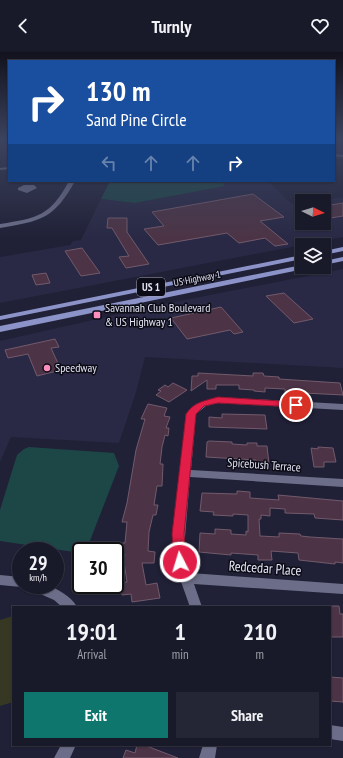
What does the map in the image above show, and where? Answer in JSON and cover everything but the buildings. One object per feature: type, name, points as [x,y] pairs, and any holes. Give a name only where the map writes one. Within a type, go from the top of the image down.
[{"type":"main road","points":[[331,252],[343,249]]},
{"type":"main road","name":"US Highway 1","points":[[0,318],[295,258]]},
{"type":"main road","points":[[331,262],[343,259]]},
{"type":"main road","name":"US Highway 1","points":[[0,328],[295,269]]},
{"type":"street","points":[[0,226],[25,222],[48,213],[58,204],[71,182]]},
{"type":"street","points":[[196,606],[185,578],[178,549],[184,473],[191,414],[201,404],[218,400],[343,407]]},
{"type":"street","name":"Spicebush Terrace","points":[[184,473],[343,483]]},
{"type":"street","name":"Redcedar Place","points":[[185,578],[343,589]]},
{"type":"street","points":[[0,580],[12,581]]},
{"type":"street","points":[[54,594],[70,606]]},
{"type":"street","points":[[331,732],[343,734]]},
{"type":"street","points":[[62,758],[68,746]]},
{"type":"street","points":[[207,758],[210,746]]},
{"type":"shaded area","points":[[110,182],[222,182],[225,186],[135,203],[101,199]]},
{"type":"shaded area","points":[[222,182],[269,182],[292,204],[295,204],[295,230],[331,230],[331,199],[343,197],[343,237],[331,239],[331,238],[295,238],[295,246],[0,303],[0,257],[70,245],[73,241],[81,240],[101,199],[135,203],[225,186]]},
{"type":"shaded area","points":[[343,269],[343,368],[145,357],[136,392],[119,443],[11,437],[0,462],[0,341],[159,305],[317,274],[331,274],[331,271]]},
{"type":"shaded area","points":[[29,447],[114,453],[119,466],[89,542],[72,542],[72,552],[64,550],[64,542],[12,543],[0,541],[0,510],[17,455]]},
{"type":"shaded area","points":[[12,616],[12,702],[0,706],[0,620]]},
{"type":"place","name":"Savannah Club Boulevard & US Highway 1","points":[[97,315]]},
{"type":"place","name":"Speedway","points":[[47,368]]},
{"type":"route","points":[[180,562],[178,534],[191,414],[194,409],[201,404],[218,400],[296,405]]}]
